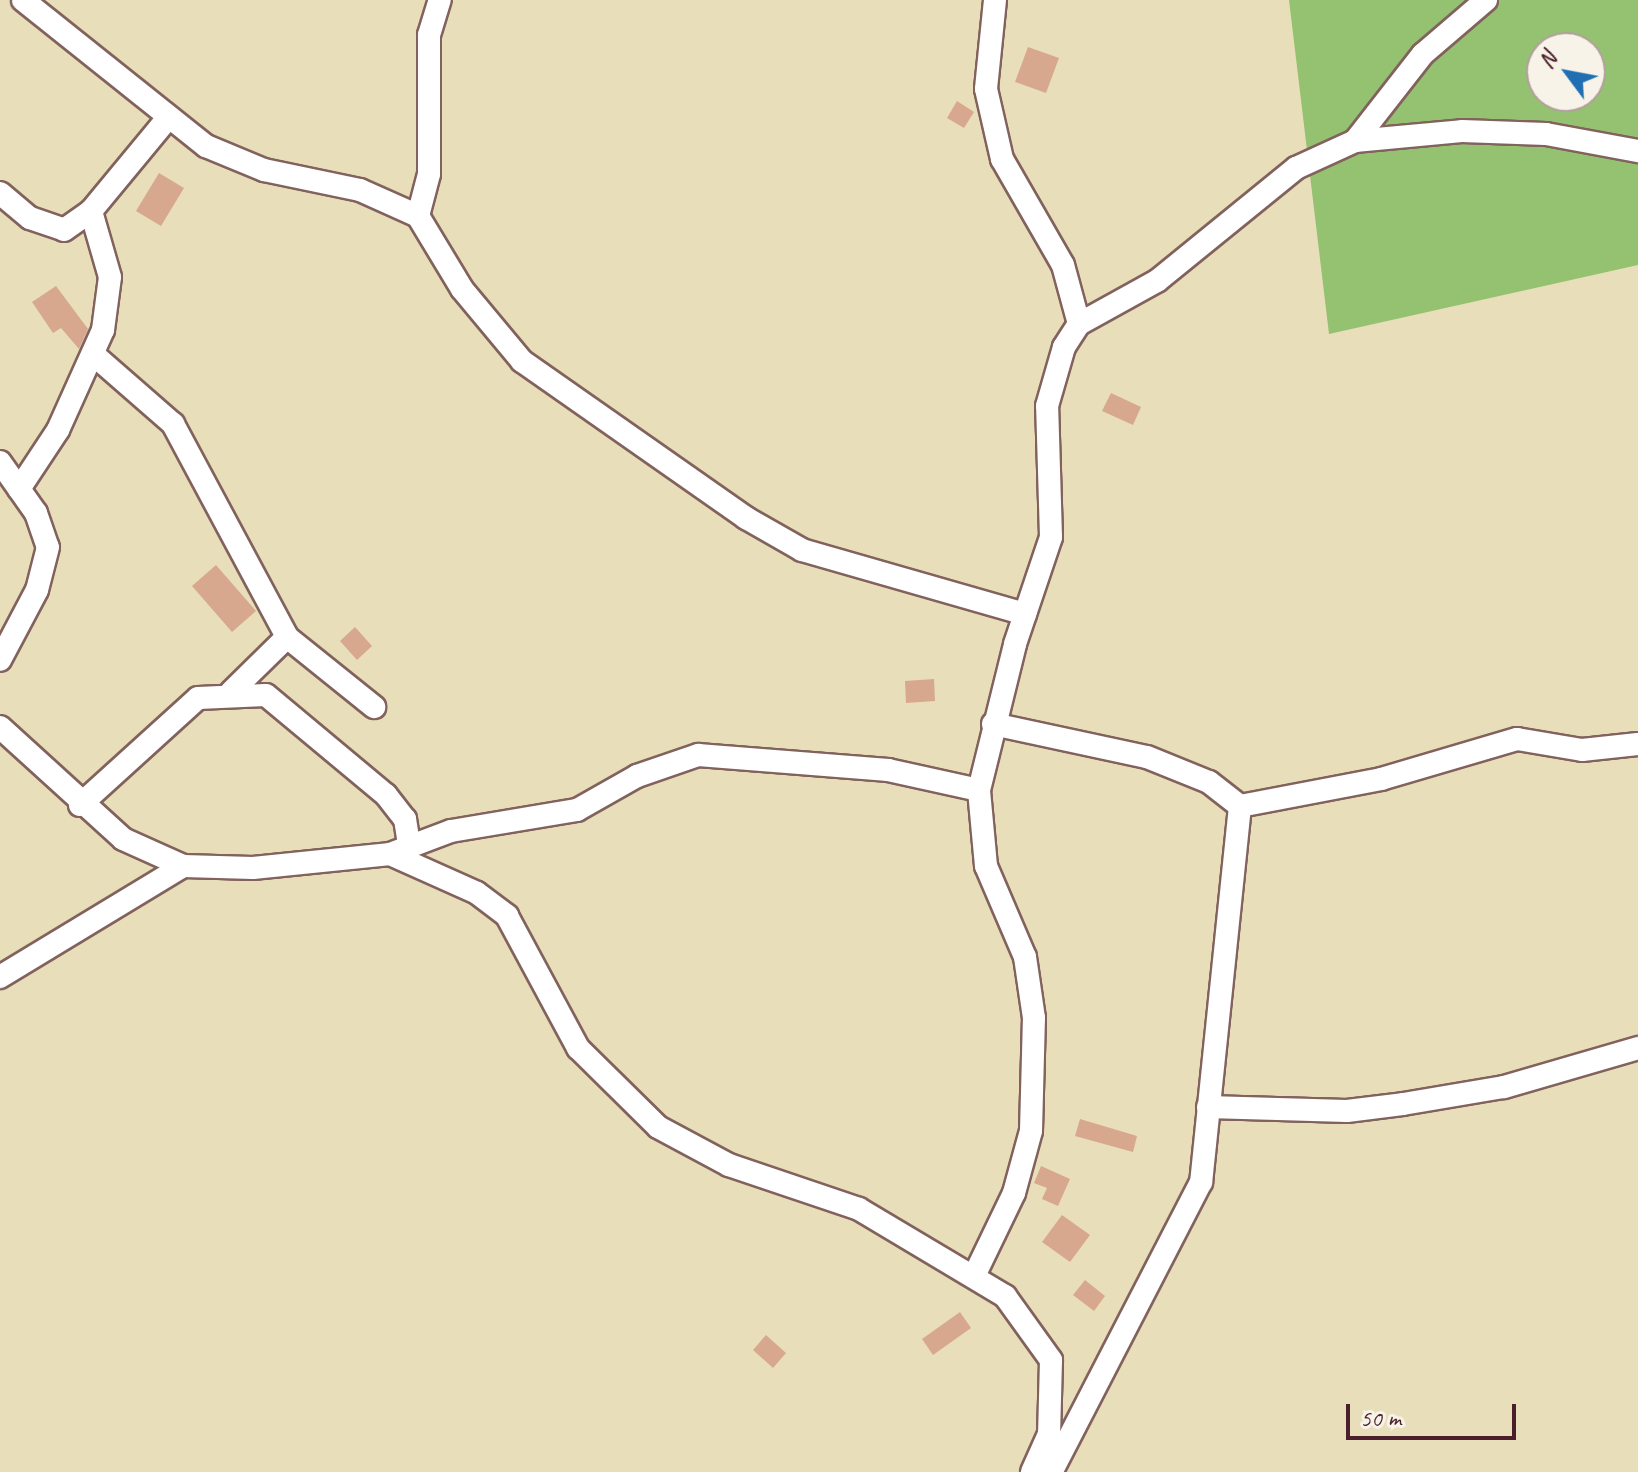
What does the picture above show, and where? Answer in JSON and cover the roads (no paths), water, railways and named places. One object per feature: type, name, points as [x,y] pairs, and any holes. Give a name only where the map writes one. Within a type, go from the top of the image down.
[{"type":"street","points":[[23,0],[167,119],[206,146],[264,170],[330,180],[418,216],[462,289],[522,361],[686,481],[802,550],[1025,614]]},
{"type":"street","points":[[418,216],[429,174],[429,35],[440,0]]},
{"type":"street","points":[[975,1274],[1014,1193],[1031,1131],[1034,1018],[1025,957],[986,866],[979,790],[993,724],[1051,537],[1047,406],[1079,324],[1063,265],[1002,159],[986,89],[995,0]]},
{"type":"street","points":[[1355,141],[1423,54],[1486,0]]},
{"type":"street","points":[[0,193],[53,229],[91,211],[167,119]]},
{"type":"street","points":[[1079,324],[1157,281],[1296,168],[1355,141],[1462,131],[1546,134],[1638,151]]},
{"type":"street","points":[[19,489],[94,355],[110,277],[91,211]]},
{"type":"street","points":[[94,355],[173,424],[287,637],[374,707]]},
{"type":"street","points":[[0,462],[19,489],[48,547],[37,590],[0,660]]},
{"type":"street","points":[[231,692],[287,637]]},
{"type":"street","points":[[80,805],[198,698],[231,692],[266,695],[386,795],[405,819],[399,849]]},
{"type":"street","points":[[993,724],[1147,757],[1209,782],[1240,806],[1381,779],[1517,739],[1582,750],[1638,744]]},
{"type":"street","points":[[0,727],[80,805],[123,839],[183,866],[253,868],[399,849],[577,810],[637,776],[698,755],[888,770],[979,790]]},
{"type":"street","points":[[1051,1472],[1201,1182],[1240,806]]},
{"type":"street","points":[[399,849],[477,893],[507,916],[578,1048],[658,1127],[729,1165],[859,1209],[975,1274],[1038,1333],[1051,1360],[1049,1434],[1032,1472]]},
{"type":"street","points":[[0,977],[183,866]]},
{"type":"street","points":[[1208,1107],[1347,1111],[1403,1104],[1504,1087],[1638,1048]]}]
